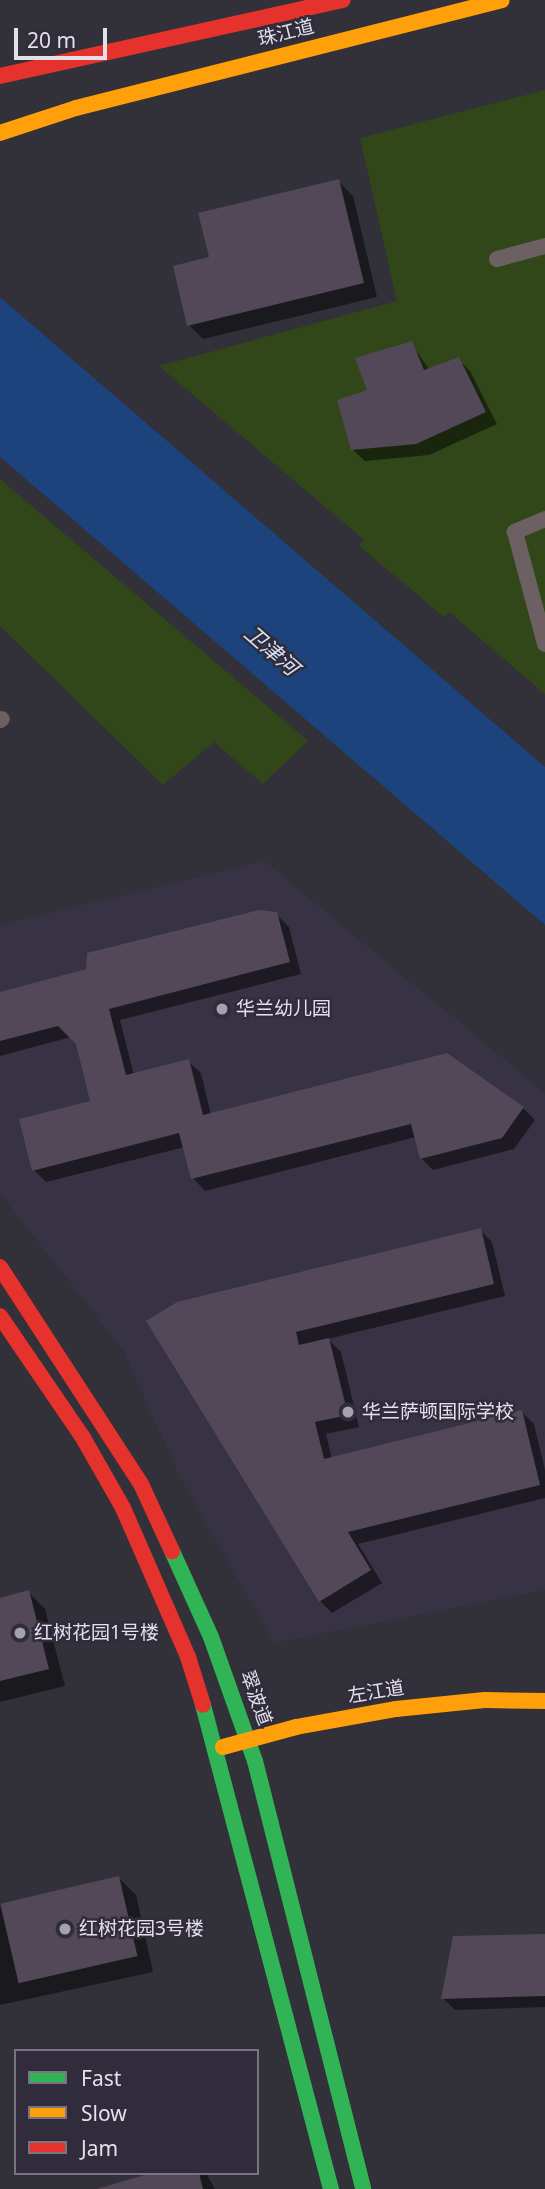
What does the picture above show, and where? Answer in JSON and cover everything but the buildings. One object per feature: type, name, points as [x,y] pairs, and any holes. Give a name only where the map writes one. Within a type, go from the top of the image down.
[{"type":"street","name":"珠江道","points":[[2,74],[343,0]]},
{"type":"street","name":"珠江道","points":[[0,133],[76,108],[502,0]]},
{"type":"street","points":[[2,74],[30,86]]},
{"type":"street","points":[[53,97],[76,108]]},
{"type":"street","name":"翠波道","points":[[0,1267],[141,1484],[211,1637],[255,1761],[363,2189]]},
{"type":"street","points":[[0,1316],[82,1436],[123,1508],[188,1657],[224,1771],[331,2189]]},
{"type":"street","name":"左江道","points":[[218,1749],[296,1727],[429,1705],[545,1701]]},
{"type":"street","points":[[224,1771],[278,1755]]},
{"type":"lane","points":[[497,259],[545,246]]},
{"type":"lane","points":[[545,519],[514,532],[545,644]]},
{"type":"shaded area","points":[[264,861],[545,1093],[545,1590],[274,1643],[178,1473],[123,1350],[0,1193],[0,925]]},
{"type":"green space","points":[[545,90],[545,694],[449,612],[444,617],[359,546],[363,539],[159,366],[397,301],[360,138]]},
{"type":"green space","points":[[0,479],[308,741],[263,784],[214,742],[163,785],[0,626]]},
{"type":"water","name":"卫津河","points":[[0,297],[545,767],[545,925],[0,457]]},
{"type":"traffic: fast","points":[[172,1551],[211,1637],[255,1761],[363,2189]]},
{"type":"traffic: fast","points":[[203,1705],[331,2189]]},
{"type":"traffic: slow","points":[[0,133],[76,108],[502,0]]},
{"type":"traffic: slow","points":[[223,1747],[296,1727],[396,1709],[485,1700],[545,1701]]},
{"type":"traffic: jam","points":[[0,76],[343,0]]},
{"type":"traffic: jam","points":[[0,1267],[141,1484],[172,1551]]},
{"type":"traffic: jam","points":[[0,1316],[82,1436],[123,1508],[188,1657],[203,1705]]},
{"type":"place","name":"华兰幼儿园","points":[[222,1009]]},
{"type":"place","name":"华兰萨顿国际学校","points":[[348,1412]]},
{"type":"place","name":"红树花园1号楼","points":[[20,1633]]},
{"type":"place","name":"红树花园3号楼","points":[[65,1929]]}]
